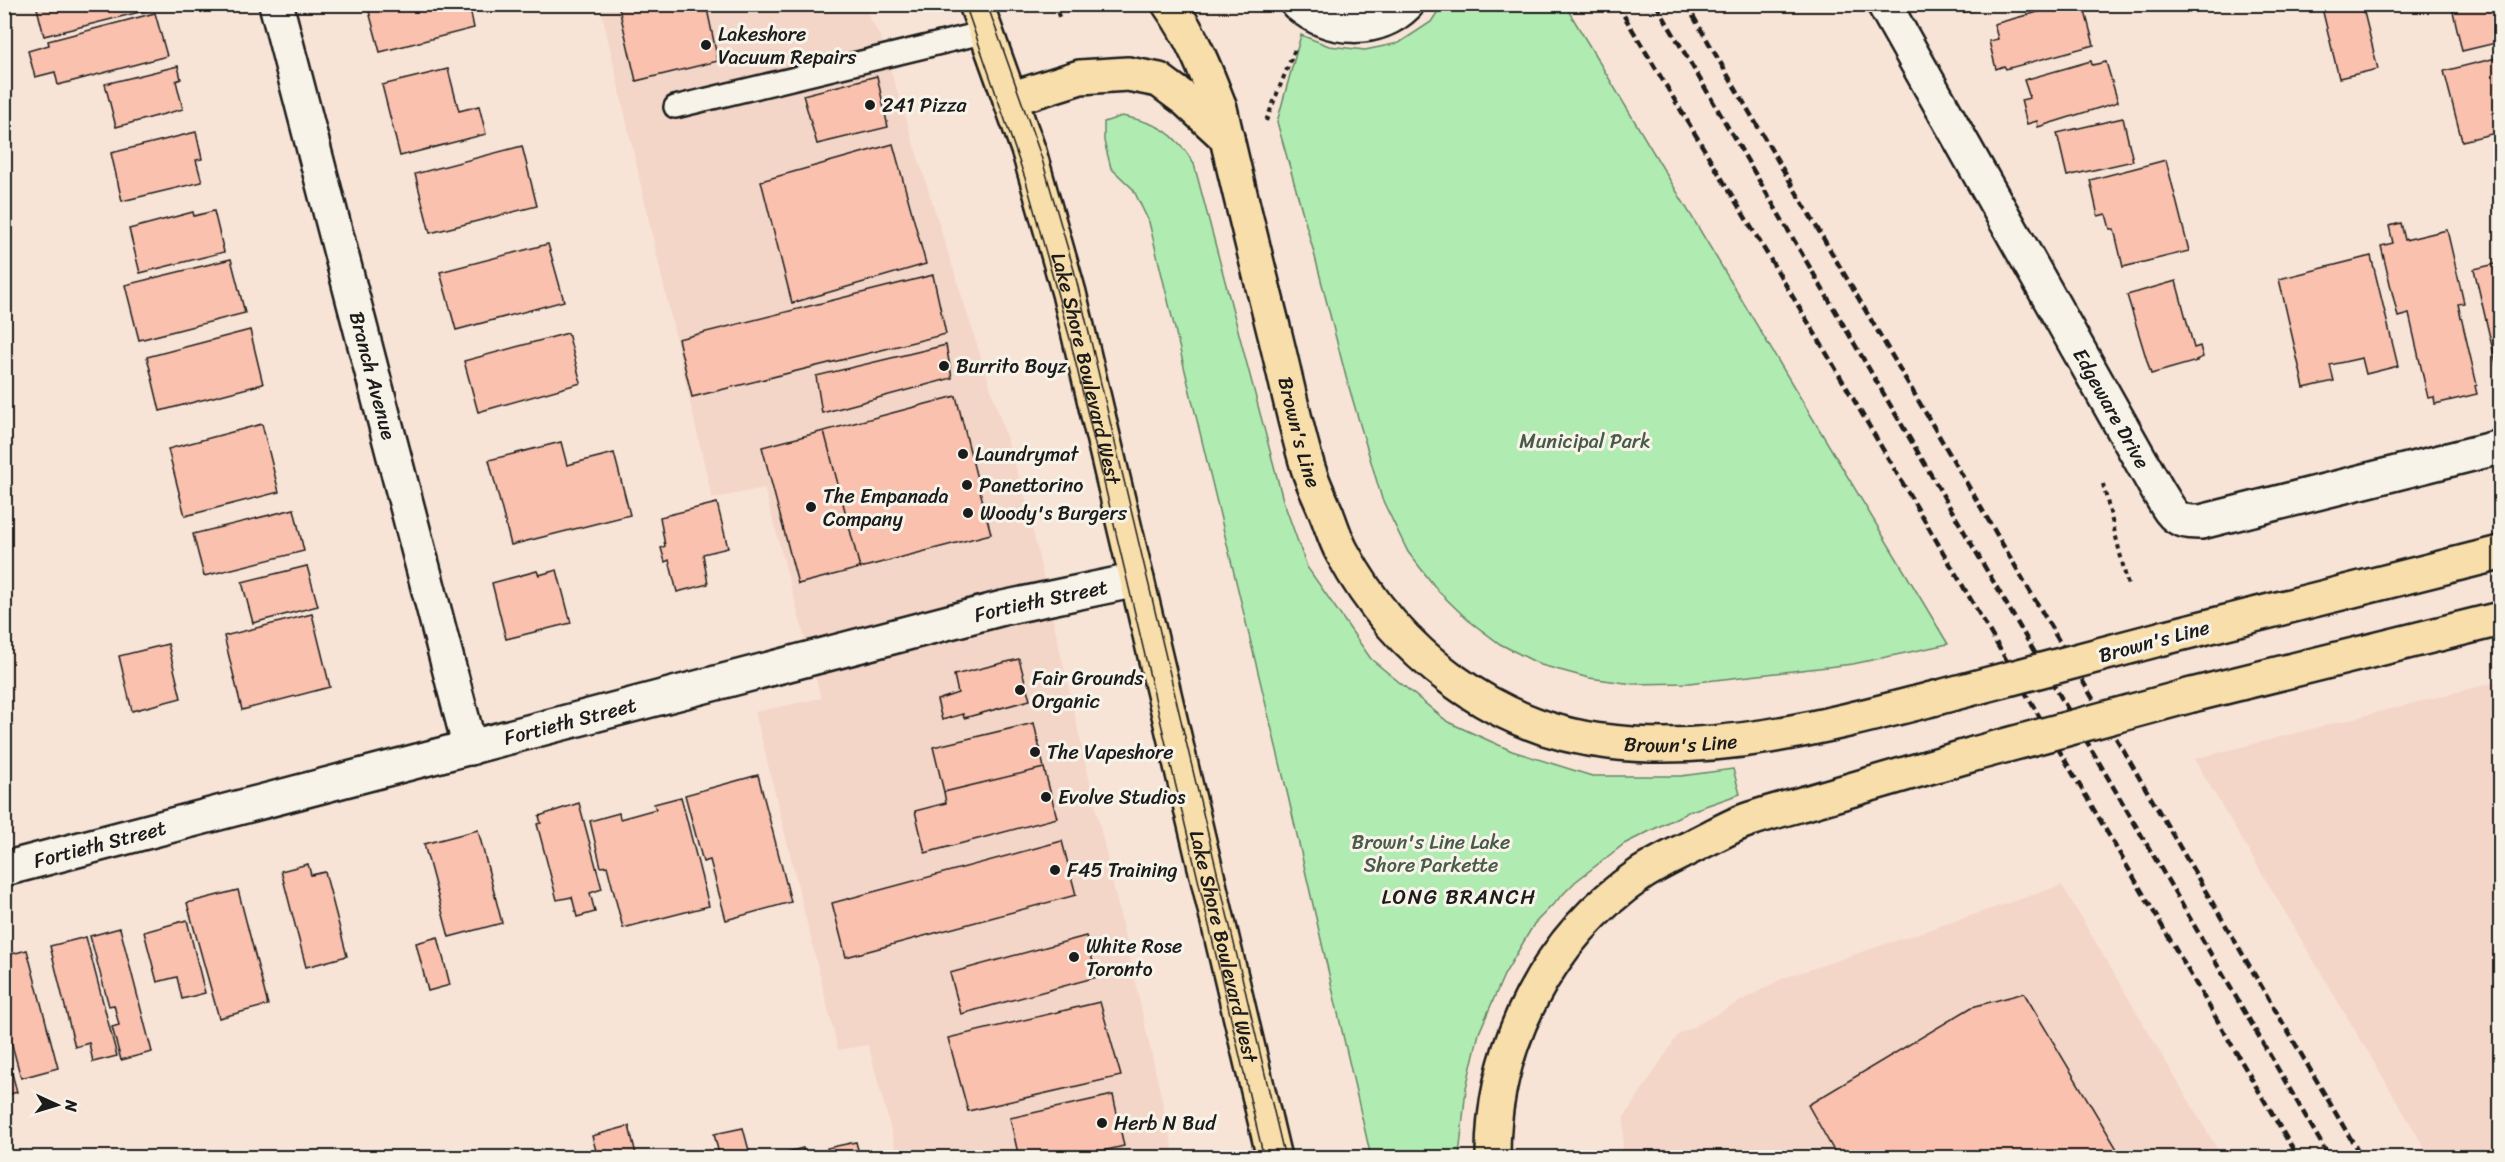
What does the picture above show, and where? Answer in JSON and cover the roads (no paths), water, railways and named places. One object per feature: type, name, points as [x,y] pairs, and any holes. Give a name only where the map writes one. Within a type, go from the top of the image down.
[{"type":"main road","name":"Brown's Line","points":[[1168,4],[1182,22],[1200,56],[1220,108],[1308,468],[1342,551],[1375,605],[1409,644],[1452,680],[1495,708],[1548,730],[1577,738],[1612,743],[1670,745],[1735,741],[1842,722],[2500,553]]},
{"type":"main road","name":"Lake Shore Boulevard West","points":[[981,18],[1029,152],[1069,293],[1274,1158]]},
{"type":"main road","points":[[1010,99],[1080,77],[1128,74],[1159,80],[1186,100],[1227,138]]},
{"type":"main road","points":[[1493,1158],[1496,1107],[1507,1061],[1526,1007],[1536,987],[1587,920],[1641,874],[1671,857],[1740,822],[1974,754],[2192,695],[2500,619]]},
{"type":"street","name":"Branch Avenue","points":[[276,4],[470,748]]},
{"type":"street","points":[[1304,10],[1332,24],[1356,27],[1378,22],[1400,11],[1407,4]]},
{"type":"street","name":"Edgeware Drive","points":[[1884,4],[2158,491],[2174,515],[2185,523],[2201,522],[2500,447]]},
{"type":"street","name":"Fortieth Street","points":[[4,869],[1003,608],[1137,580]]},
{"type":"lane","points":[[675,107],[981,18]]},
{"type":"tram line","points":[[965,4],[1026,181],[1070,339],[1264,1158]]},
{"type":"tram line","points":[[987,4],[1041,156],[1074,270],[1285,1158]]},
{"type":"railway","points":[[1617,4],[1817,337],[2298,1158]]},
{"type":"railway","points":[[1656,4],[2330,1158]]},
{"type":"railway","points":[[1686,4],[2362,1158]]},
{"type":"place","name":"Lakeshore Vacuum Repairs","points":[[706,45]]},
{"type":"place","name":"241 Pizza","points":[[870,105]]},
{"type":"place","name":"Burrito Boyz","points":[[944,366]]},
{"type":"place","name":"Laundrymat","points":[[963,454]]},
{"type":"place","name":"Panettorino","points":[[967,485]]},
{"type":"place","name":"The Empanada Company","points":[[811,507]]},
{"type":"place","name":"Woody's Burgers","points":[[968,513]]},
{"type":"place","name":"Fair Grounds Organic","points":[[1020,690]]},
{"type":"place","name":"The Vapeshore","points":[[1035,752]]},
{"type":"place","name":"Evolve Studios","points":[[1046,797]]},
{"type":"place","name":"F45 Training","points":[[1055,870]]},
{"type":"place","name":"White Rose Toronto","points":[[1074,957]]},
{"type":"place","name":"Herb N Bud","points":[[1102,1123]]},
{"type":"district","name":"LONG BRANCH","points":[[1459,897]]},
{"type":"park label","name":"Municipal Park","points":[[1585,441]]},
{"type":"park label","name":"Brown's Line Lake Shore Parkette","points":[[1431,854]]}]
